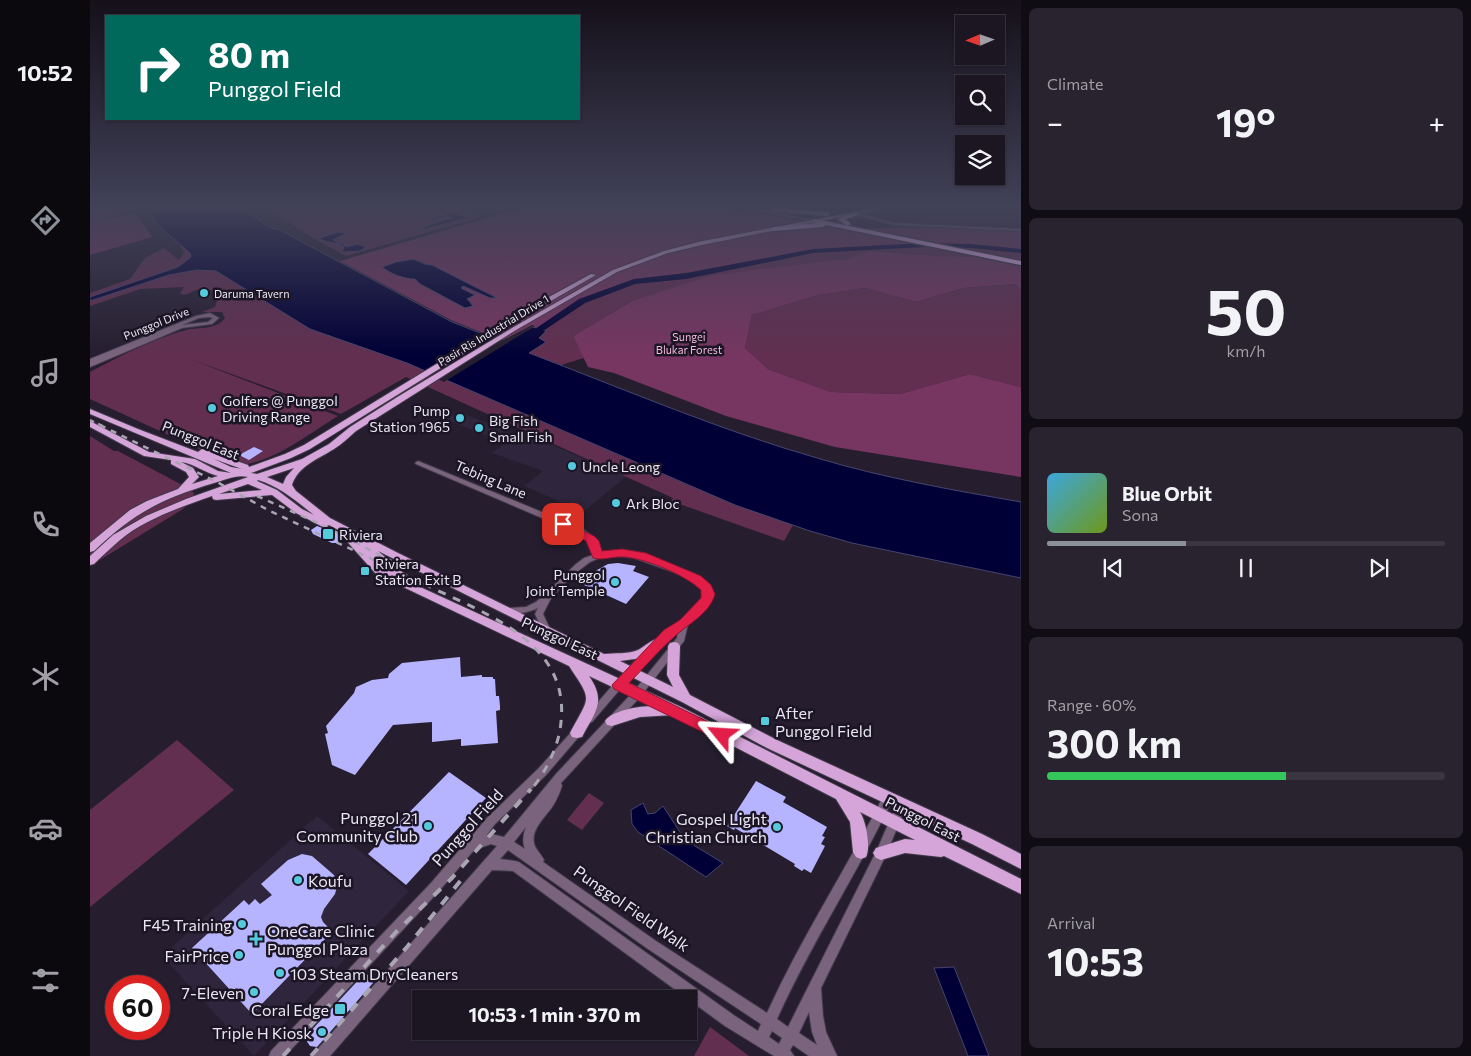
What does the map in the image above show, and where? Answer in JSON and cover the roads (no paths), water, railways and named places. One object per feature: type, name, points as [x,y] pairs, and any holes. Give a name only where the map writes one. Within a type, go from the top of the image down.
[{"type":"highway","points":[[1002,257],[1020,261]]},
{"type":"highway","points":[[1003,257],[1020,261]]},
{"type":"main road","name":"Pasir Ris Industrial Drive 1","points":[[90,549],[115,526],[149,504],[179,491],[259,468],[307,446],[579,283],[638,257]]},
{"type":"main road","name":"Pasir Ris Industrial Drive 1","points":[[305,461],[332,446],[353,429],[402,398],[595,281],[652,257]]},
{"type":"main road","name":"Punggol East","points":[[90,411],[135,431],[189,451],[220,466],[292,493],[327,520],[506,611],[686,699],[772,744],[1021,862]]},
{"type":"main road","name":"Punggol East","points":[[90,424],[147,454],[192,461],[215,473],[256,479],[299,510],[347,535],[380,572],[676,711],[1021,886]]},
{"type":"main road","points":[[118,440],[115,436],[118,431],[124,429],[135,431]]},
{"type":"main road","points":[[166,443],[163,446],[164,448],[192,461]]},
{"type":"main road","points":[[189,451],[202,452],[242,467],[259,468]]},
{"type":"main road","points":[[167,457],[190,470],[194,477],[179,491]]},
{"type":"main road","points":[[90,562],[117,537],[149,518],[189,500],[305,461]]},
{"type":"main road","points":[[292,493],[287,485],[289,478],[305,461]]},
{"type":"main road","points":[[189,500],[254,492],[274,492]]},
{"type":"main road","points":[[408,584],[408,576],[429,572]]},
{"type":"main road","points":[[603,658],[638,655],[660,642]]},
{"type":"main road","points":[[674,646],[672,675],[686,699]]},
{"type":"main road","points":[[572,661],[590,683],[594,693],[592,703],[577,733]]},
{"type":"main road","points":[[612,721],[626,714],[638,712],[676,711]]},
{"type":"main road","points":[[840,795],[857,820],[861,852]]},
{"type":"main road","points":[[881,853],[905,846],[950,851]]},
{"type":"street","name":"Punggol Drive","points":[[90,361],[198,317],[210,316],[216,318],[210,323],[181,327],[90,365]]},
{"type":"street","name":"Tebing Lane","points":[[418,463],[580,531],[593,541],[597,555]]},
{"type":"street","name":"Punggol Field","points":[[276,1056],[412,911],[491,821],[542,772],[631,672],[669,633],[684,624],[707,600],[707,588],[696,579],[642,556],[622,553],[597,555]]},
{"type":"street","points":[[506,611],[529,608],[548,597],[581,564],[597,555]]},
{"type":"street","points":[[547,631],[539,614],[548,597]]},
{"type":"street","name":"Punggol Field","points":[[321,1056],[507,843],[560,777],[637,694],[680,639],[684,624]]},
{"type":"street","points":[[552,874],[531,852],[528,834],[531,825],[550,801],[560,777]]},
{"type":"street","points":[[761,1040],[818,925],[880,816],[895,801]]},
{"type":"street","points":[[489,864],[515,866],[730,1021],[785,1054],[791,1035],[881,853],[894,823],[895,801]]},
{"type":"street","points":[[471,846],[492,839],[507,843]]},
{"type":"street","name":"Punggol Field Walk","points":[[507,843],[652,945],[821,1056]]},
{"type":"street","points":[[814,987],[817,1030],[822,1045],[830,1056]]},
{"type":"waterway","points":[[540,329],[582,301],[634,282],[686,276],[781,257]]},
{"type":"railway","points":[[90,420],[103,426]]},
{"type":"railway","points":[[100,425],[217,482],[268,510],[427,585]]},
{"type":"railway","points":[[257,496],[318,523],[401,566]]},
{"type":"railway","points":[[424,584],[496,619],[537,650],[552,670],[560,694],[560,731],[551,758],[530,791]]},
{"type":"railway","points":[[283,1056],[396,932],[452,878],[531,789]]},
{"type":"railway","points":[[311,1056],[407,947],[466,874]]},
{"type":"place","name":"Daruma Tavern","points":[[204,293]]},
{"type":"place","name":"Golfers @ Punggol Driving Range","points":[[212,408]]},
{"type":"place","name":"Pump Station 1965","points":[[460,418]]},
{"type":"place","name":"Big Fish Small Fish","points":[[479,428]]},
{"type":"place","name":"Uncle Leong","points":[[572,466]]},
{"type":"place","name":"Ark Bloc","points":[[616,503]]},
{"type":"place","name":"Riviera","points":[[328,534]]},
{"type":"place","name":"Riviera Station Exit B","points":[[365,571]]},
{"type":"place","name":"Punggol Joint Temple","points":[[615,582]]},
{"type":"place","name":"After Punggol Field","points":[[765,721]]},
{"type":"place","name":"Punggol 21 Community Club","points":[[428,826]]},
{"type":"place","name":"Gospel Light Christian Church","points":[[777,827]]},
{"type":"place","name":"Koufu","points":[[298,880]]},
{"type":"place","name":"F45 Training","points":[[242,924]]},
{"type":"place","name":"OneCare Clinic Punggol Plaza","points":[[256,939]]},
{"type":"place","name":"FairPrice","points":[[239,955]]},
{"type":"place","name":"103 Steam DryCleaners","points":[[280,973]]},
{"type":"place","name":"7-Eleven","points":[[254,992]]},
{"type":"place","name":"Coral Edge","points":[[340,1009]]},
{"type":"place","name":"Triple H Kiosk","points":[[322,1032]]},
{"type":"park label","name":"Sungei Blukar Forest","points":[[689,342]]}]
